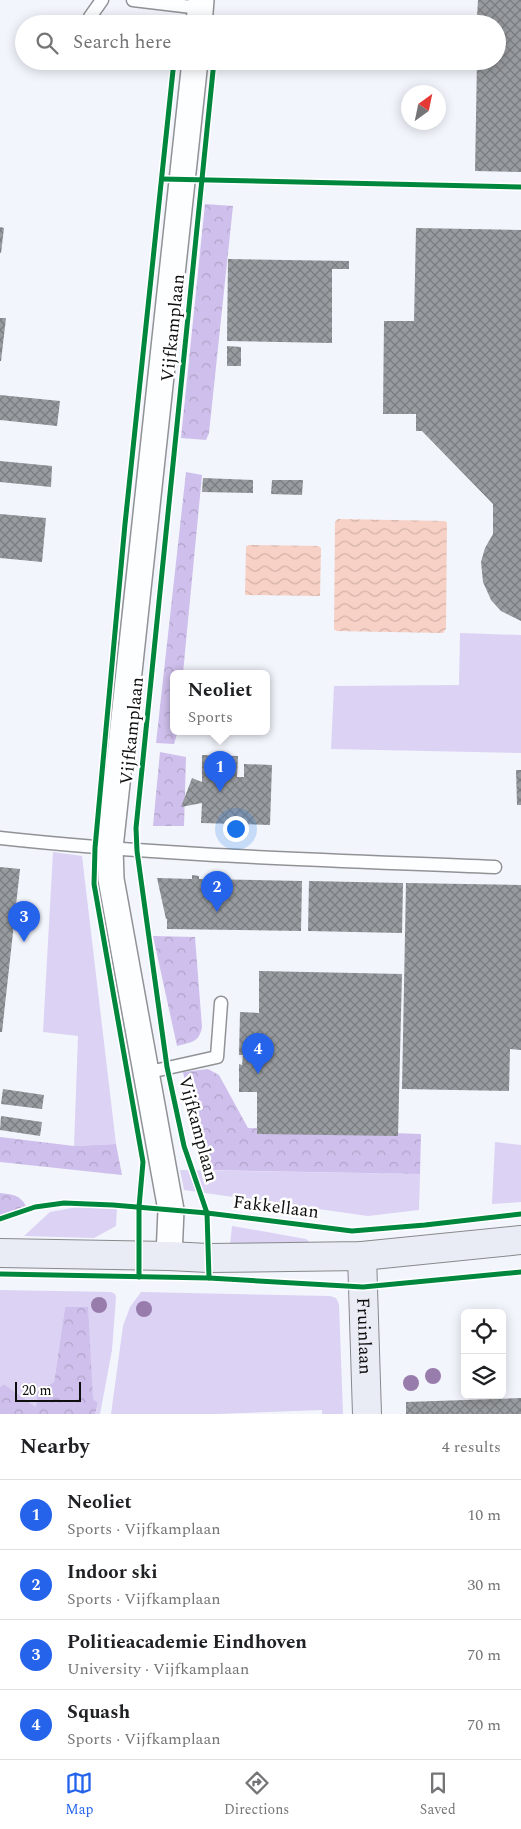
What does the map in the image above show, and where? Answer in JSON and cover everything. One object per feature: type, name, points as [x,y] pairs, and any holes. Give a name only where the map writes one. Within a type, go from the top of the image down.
[{"type":"street","name":"Vijfkamplaan","points":[[169,1256],[171,1210],[111,879],[110,848],[193,70]]},
{"type":"street","points":[[0,1253],[208,1258],[362,1256],[521,1240]]},
{"type":"street","name":"Fruinlaan","points":[[362,1256],[367,1414]]},
{"type":"lane","points":[[91,15],[102,0]]},
{"type":"lane","points":[[133,0],[200,10]]},
{"type":"lane","points":[[0,838],[110,848],[495,868]]},
{"type":"lane","points":[[145,1073],[217,1057],[221,1003]]},
{"type":"shaded area","points":[[460,633],[521,635],[521,753],[331,749],[334,686],[459,685]]},
{"type":"shaded area","points":[[53,852],[82,856],[116,1144],[74,1146],[78,1036],[43,1032]]},
{"type":"shaded area","points":[[495,1142],[521,1145],[521,1202],[492,1204]]},
{"type":"shaded area","points":[[180,1170],[420,1174],[419,1210],[368,1216],[184,1190]]},
{"type":"shaded area","points":[[77,1207],[117,1209],[116,1226],[94,1238],[24,1236],[50,1212]]},
{"type":"shaded area","points":[[232,1226],[306,1239],[312,1244],[230,1245]]},
{"type":"shaded area","points":[[0,1290],[111,1292],[115,1294],[112,1350],[100,1414],[95,1414],[98,1403],[93,1400],[65,1307],[54,1382],[37,1392],[36,1407],[4,1384],[0,1387]]},
{"type":"shaded area","points":[[141,1292],[330,1296],[336,1298],[339,1304],[343,1414],[322,1414],[322,1410],[218,1414],[111,1414],[123,1326],[130,1307]]},
{"type":"green space","points":[[205,204],[233,206],[209,433],[206,440],[181,438]]},
{"type":"green space","points":[[186,472],[202,475],[183,670],[170,670],[170,735],[177,735],[174,744],[156,743]]},
{"type":"green space","points":[[160,752],[186,757],[184,826],[153,826]]},
{"type":"green space","points":[[153,936],[195,937],[202,1027],[196,1039],[177,1046]]},
{"type":"green space","points":[[208,1069],[219,1075],[248,1128],[421,1134],[420,1174],[204,1170],[183,1072]]},
{"type":"green space","points":[[0,1137],[74,1146],[116,1144],[122,1175],[0,1162]]},
{"type":"green space","points":[[0,1193],[21,1199],[26,1206],[0,1216]]},
{"type":"green space","points":[[65,1307],[88,1307],[93,1399],[98,1403],[95,1414],[0,1414],[0,1387],[4,1384],[36,1407],[37,1392],[54,1382]]},
{"type":"water","points":[[338,519],[445,521],[447,523],[446,629],[443,633],[336,631],[334,629],[335,522]]},
{"type":"water","points":[[248,545],[318,546],[321,548],[320,596],[245,595],[246,547]]},
{"type":"building","points":[[478,0],[521,0],[521,172],[475,171],[477,70],[506,70],[506,15],[477,15]]},
{"type":"building","points":[[0,227],[4,228],[1,253],[0,253]]},
{"type":"building","points":[[416,228],[521,230],[521,621],[501,611],[491,600],[483,582],[481,562],[485,548],[493,534],[493,504],[422,431],[416,431],[416,414],[383,414],[384,321],[414,321]]},
{"type":"building","points":[[228,259],[349,261],[349,269],[332,269],[332,343],[227,341]]},
{"type":"building","points":[[0,318],[6,318],[1,361],[0,361]]},
{"type":"building","points":[[227,346],[241,347],[241,366],[227,366]]},
{"type":"building","points":[[0,395],[60,401],[57,426],[0,420]]},
{"type":"building","points":[[0,461],[52,466],[51,487],[0,482]]},
{"type":"building","points":[[203,478],[253,480],[253,493],[202,492]]},
{"type":"building","points":[[272,480],[303,480],[302,495],[271,494]]},
{"type":"building","points":[[0,514],[46,518],[42,562],[0,558]]},
{"type":"building","points":[[202,755],[238,756],[237,777],[244,777],[244,764],[272,765],[270,825],[243,824],[243,822],[236,822],[236,824],[201,823],[202,803],[181,807],[192,778],[202,782]]},
{"type":"building","points":[[516,770],[521,770],[521,805],[517,805]]},
{"type":"building","points":[[0,867],[20,869],[2,1032],[0,1032]]},
{"type":"building","points":[[192,875],[199,876],[199,879],[302,881],[301,931],[167,929],[167,919],[157,878],[192,879]]},
{"type":"building","points":[[309,881],[403,883],[402,933],[308,931]]},
{"type":"building","points":[[406,883],[521,885],[521,1050],[510,1049],[509,1091],[402,1089]]},
{"type":"building","points":[[259,971],[402,974],[398,1136],[257,1134],[257,1092],[239,1092],[239,1064],[242,1065],[243,1055],[239,1055],[240,1012],[259,1013]]},
{"type":"building","points":[[3,1089],[44,1095],[42,1109],[1,1104]]},
{"type":"building","points":[[1,1116],[42,1122],[40,1136],[0,1130]]},
{"type":"building","points":[[521,1398],[521,1414],[406,1414],[406,1402]]},
{"type":"cycle path","points":[[139,1277],[139,1207],[143,1162],[94,884],[95,848],[125,524],[173,70]]},
{"type":"cycle path","points":[[209,1278],[207,1213],[184,1146],[167,1067],[137,851],[136,828],[213,70]]},
{"type":"cycle path","points":[[162,179],[521,187]]},
{"type":"cycle path","name":"Fakkellaan","points":[[0,1219],[35,1207],[64,1203],[207,1213],[352,1231],[521,1214]]},
{"type":"cycle path","points":[[0,1274],[209,1278],[363,1287],[521,1272]]},
{"type":"place","name":"Neoliet","points":[[220,792]]},
{"type":"place","name":"Indoor ski","points":[[217,912]]},
{"type":"place","name":"Politieacademie Eindhoven","points":[[24,942]]},
{"type":"place","name":"Squash","points":[[258,1074]]}]
